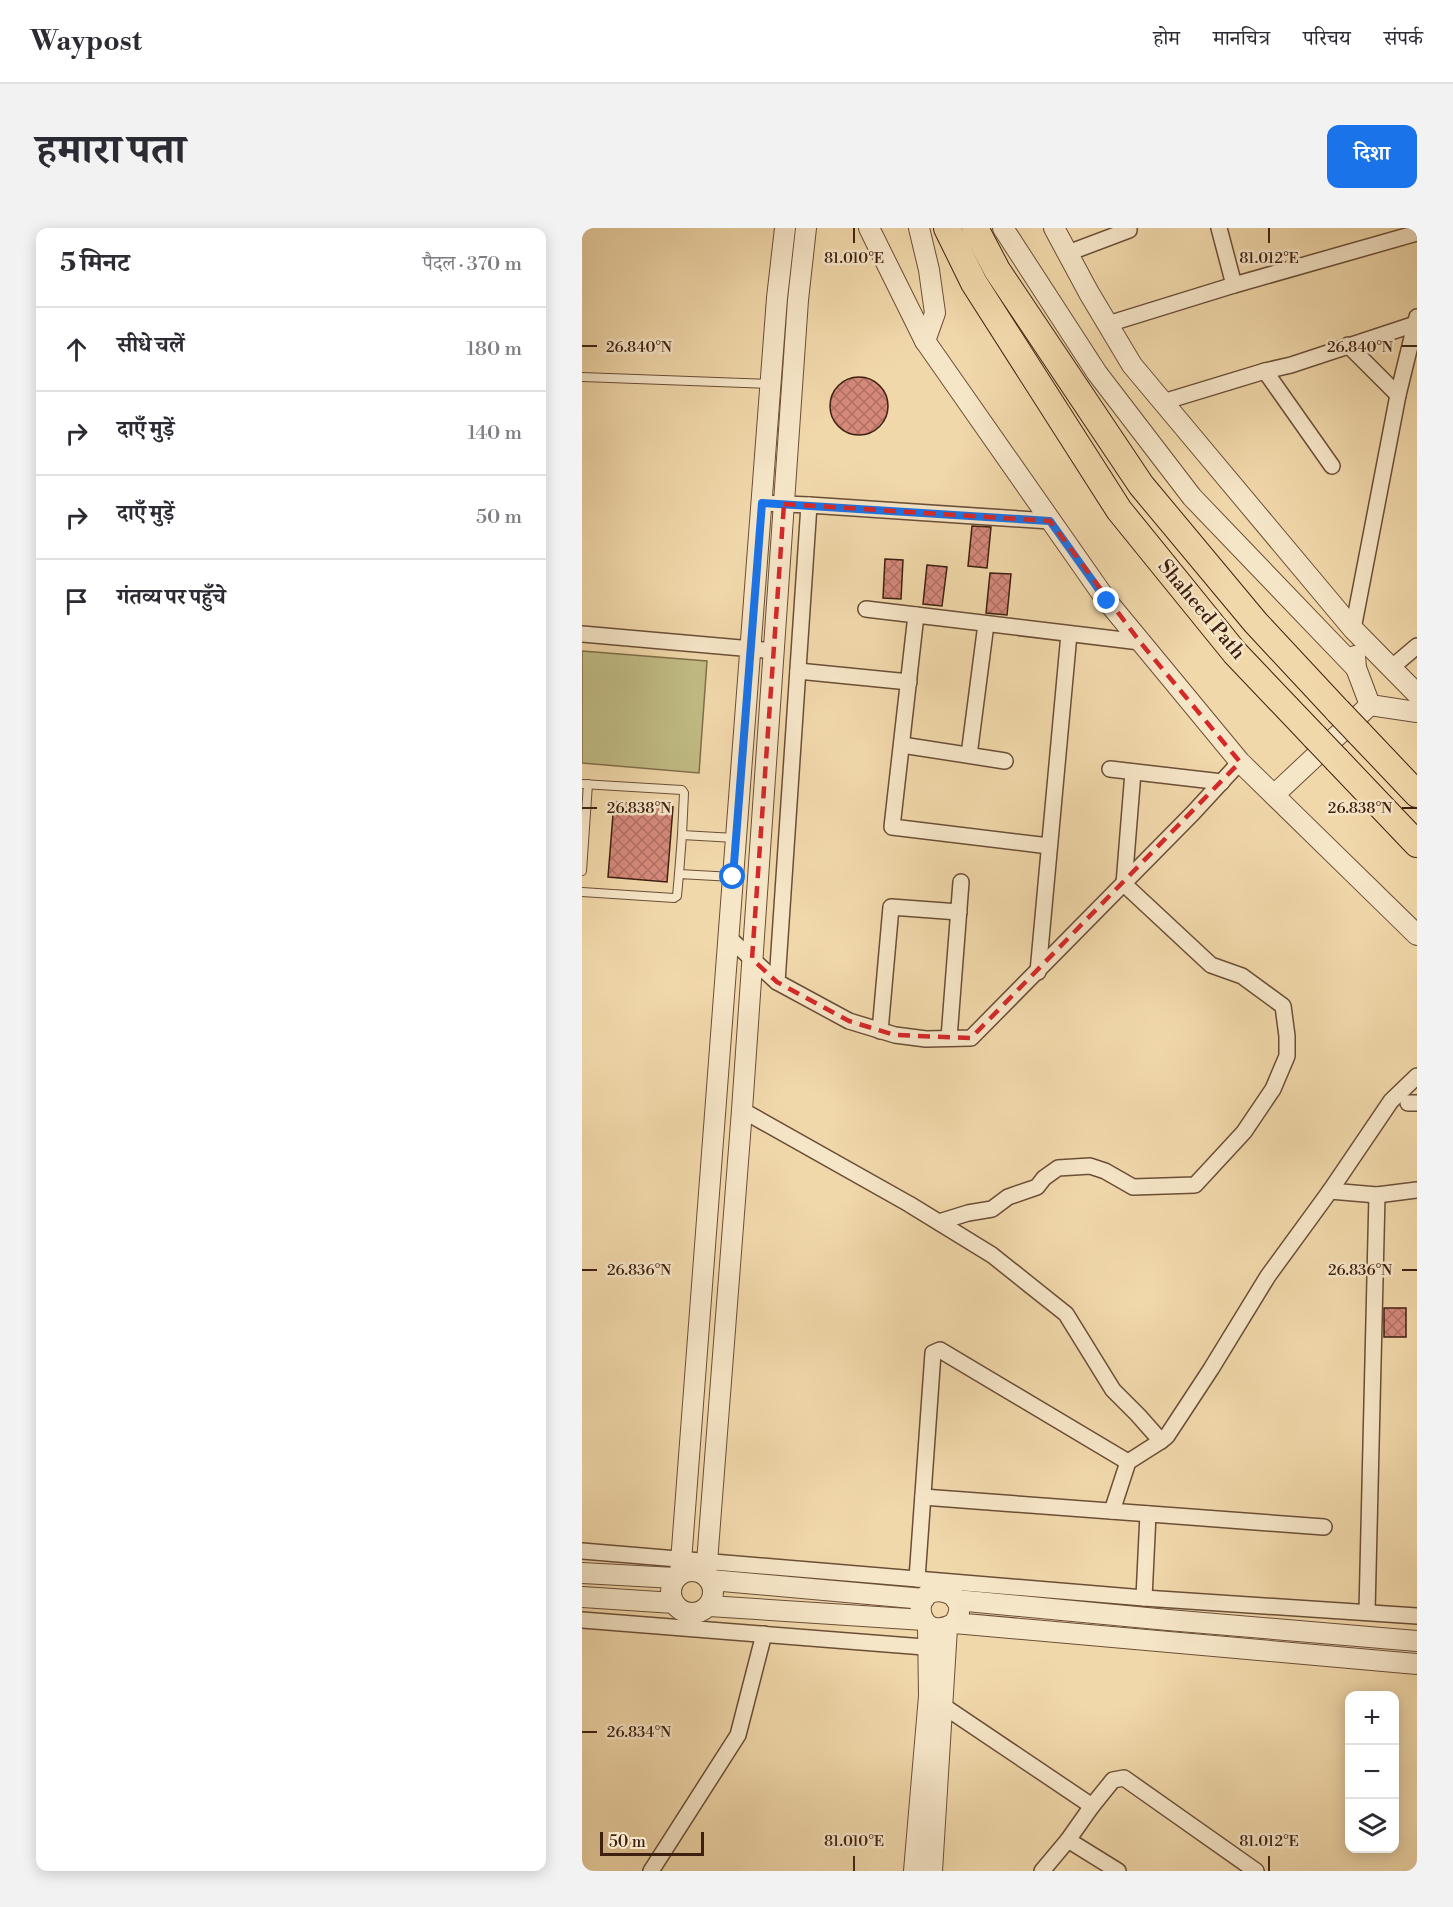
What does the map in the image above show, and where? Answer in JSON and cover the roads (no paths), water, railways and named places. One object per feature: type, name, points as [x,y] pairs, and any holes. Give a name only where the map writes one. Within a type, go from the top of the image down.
[{"type":"highway","name":"Shaheed Path","points":[[947,228],[974,283],[1119,510],[1235,653],[1417,844]]},
{"type":"highway","name":"Shaheed Path","points":[[975,228],[997,270],[1141,485],[1256,623],[1417,794]]},
{"type":"street","points":[[785,228],[678,1571],[671,1592],[674,1603],[682,1611],[689,1613],[696,1613],[709,1606],[1417,1664]]},
{"type":"street","points":[[709,1606],[714,1593],[708,1572],[775,651],[798,300],[806,228]]},
{"type":"street","points":[[869,228],[925,340],[1107,601],[1240,762],[1417,935]]},
{"type":"street","points":[[919,228],[929,270],[935,313],[925,340]]},
{"type":"street","points":[[1003,228],[1097,373],[1185,488],[1356,668]]},
{"type":"street","points":[[1054,228],[1132,364],[1353,629],[1417,694]]},
{"type":"street","points":[[1068,253],[1129,230],[1129,228]]},
{"type":"street","points":[[1219,228],[1234,285]]},
{"type":"street","points":[[1108,324],[1417,232]]},
{"type":"street","points":[[1163,402],[1264,370],[1291,365],[1416,320]]},
{"type":"street","points":[[1370,705],[1356,668],[1353,629],[1398,395],[1416,320]]},
{"type":"street","points":[[1348,345],[1398,395]]},
{"type":"street","points":[[1264,370],[1332,466]]},
{"type":"street","points":[[762,503],[1050,521]]},
{"type":"street","points":[[777,982],[809,505]]},
{"type":"street","points":[[1299,610],[1322,592]]},
{"type":"street","points":[[866,609],[1140,642]]},
{"type":"street","points":[[916,615],[892,827],[1049,846]]},
{"type":"street","points":[[969,755],[986,624]]},
{"type":"street","points":[[582,634],[775,651]]},
{"type":"street","points":[[1038,972],[1069,634]]},
{"type":"street","points":[[1391,668],[1417,646]]},
{"type":"street","points":[[798,671],[909,682]]},
{"type":"street","points":[[1370,705],[1417,712]]},
{"type":"street","points":[[1275,795],[1370,705]]},
{"type":"street","points":[[902,745],[1005,761]]},
{"type":"street","points":[[728,937],[777,982],[849,1021],[896,1035],[926,1039],[971,1038],[1124,884],[1240,762]]},
{"type":"street","points":[[1110,769],[1222,782]]},
{"type":"street","points":[[1124,884],[1133,772]]},
{"type":"street","points":[[949,1038],[961,882]]},
{"type":"street","points":[[939,1222],[968,1213],[992,1209],[1008,1197],[1036,1187],[1058,1168],[1090,1166],[1133,1187],[1195,1185],[1244,1132],[1273,1089],[1287,1056],[1283,1006],[1242,976],[1210,965],[1124,884]]},
{"type":"street","points":[[880,1031],[891,907],[959,912]]},
{"type":"street","points":[[719,1061],[745,1064]]},
{"type":"street","points":[[1112,1511],[1128,1462],[1161,1441],[1211,1369],[1268,1276],[1330,1191],[1391,1101],[1417,1076]]},
{"type":"street","points":[[742,1110],[939,1222],[992,1255],[1065,1314],[1113,1390],[1161,1441]]},
{"type":"street","points":[[1330,1191],[1377,1194],[1417,1190]]},
{"type":"street","points":[[1368,1612],[1377,1194]]},
{"type":"street","points":[[917,1579],[933,1353],[940,1350],[1128,1462]]},
{"type":"street","points":[[923,1497],[1324,1527]]},
{"type":"street","points":[[1144,1598],[1148,1514]]},
{"type":"street","points":[[582,1551],[678,1571]]},
{"type":"street","points":[[582,1573],[694,1570],[924,1599]]},
{"type":"street","points":[[708,1572],[917,1579],[1144,1598],[1417,1616]]},
{"type":"street","points":[[932,1871],[938,1624],[921,1607],[924,1599],[932,1592],[939,1591],[952,1595],[956,1600],[959,1613],[938,1624]]},
{"type":"street","points":[[582,1597],[674,1603]]},
{"type":"street","points":[[956,1600],[1417,1641]]},
{"type":"street","points":[[582,1620],[938,1648]]},
{"type":"street","points":[[651,1871],[738,1735],[764,1634]]},
{"type":"street","points":[[936,1701],[1092,1806]]},
{"type":"street","points":[[914,1871],[936,1701]]},
{"type":"street","points":[[1042,1871],[1113,1780],[1124,1778],[1256,1871]]},
{"type":"street","points":[[1068,1840],[1118,1871]]},
{"type":"lane","points":[[582,377],[771,384]]},
{"type":"lane","points":[[582,871],[585,784],[682,790],[684,793],[677,896],[674,898],[582,892]]},
{"type":"lane","points":[[682,835],[736,838]]},
{"type":"lane","points":[[679,874],[733,877]]}]
